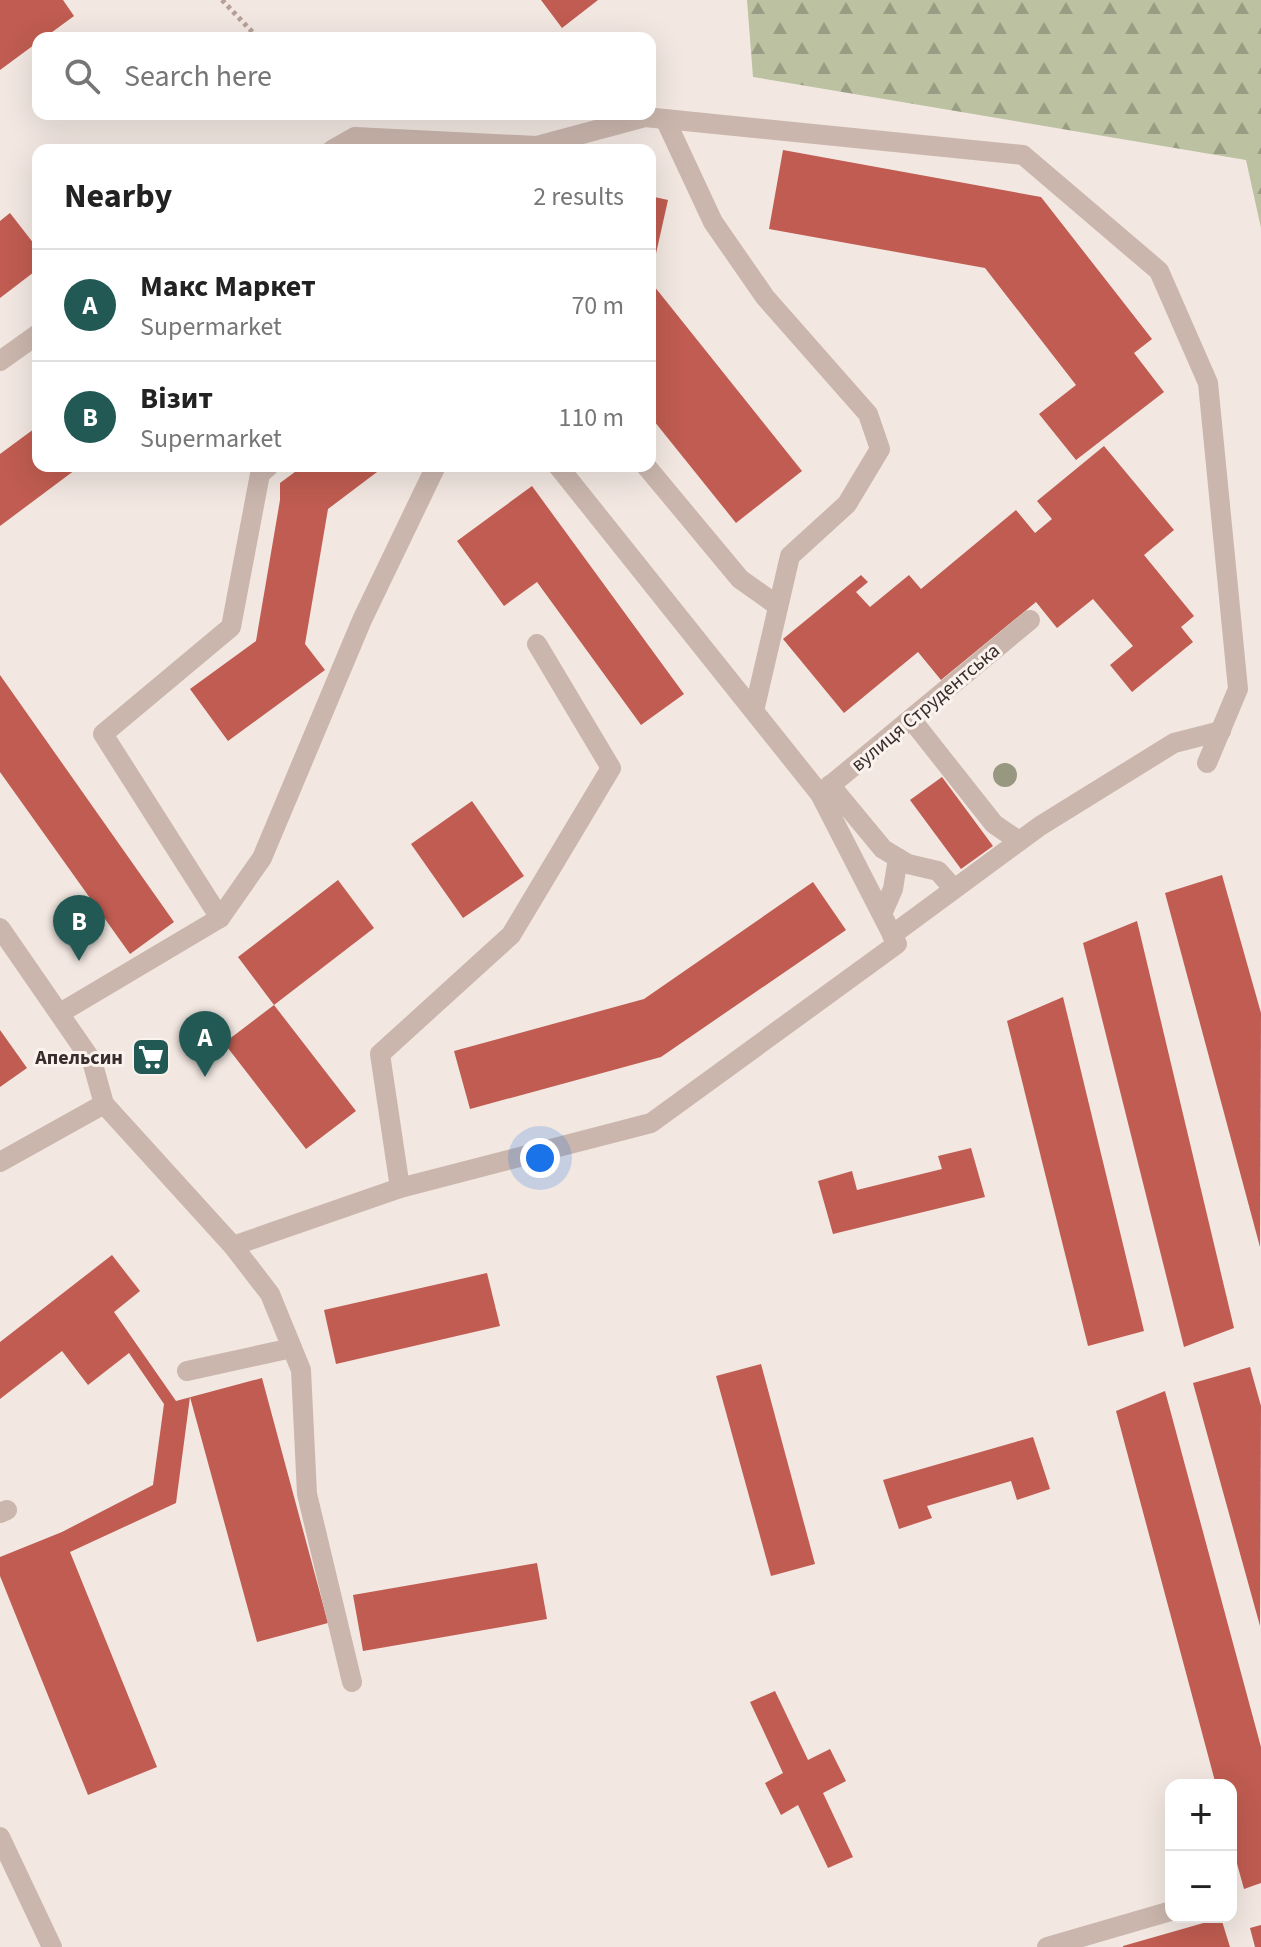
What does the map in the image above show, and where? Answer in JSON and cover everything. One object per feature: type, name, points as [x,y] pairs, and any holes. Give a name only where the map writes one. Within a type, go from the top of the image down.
[{"type":"street","points":[[656,118],[1023,155],[1159,271],[1208,383],[1238,689],[1207,763]]},
{"type":"street","points":[[665,119],[713,222],[765,297],[868,414],[880,449],[847,504],[790,556],[754,711]]},
{"type":"street","points":[[544,144],[634,120]]},
{"type":"street","points":[[0,361],[32,338]]},
{"type":"street","points":[[220,918],[103,734],[231,627],[262,472]]},
{"type":"street","points":[[60,1013],[220,918],[262,858],[362,620],[433,472]]},
{"type":"street","points":[[563,472],[754,711],[825,790],[883,849],[908,864],[938,871],[954,889]]},
{"type":"street","points":[[651,472],[740,579],[778,606]]},
{"type":"street","name":"вулиця Струдентська","points":[[825,790],[1030,620]]},
{"type":"street","points":[[400,1188],[380,1054],[511,935],[611,768],[537,644]]},
{"type":"street","points":[[911,719],[994,824],[1019,841]]},
{"type":"street","points":[[892,935],[1019,841],[1174,743],[1221,731]]},
{"type":"street","points":[[233,1246],[400,1188],[651,1123],[897,944],[825,790]]},
{"type":"street","points":[[882,914],[893,889],[898,858]]},
{"type":"street","points":[[0,928],[92,1061],[104,1104],[233,1246],[270,1294],[301,1370],[307,1494],[352,1682]]},
{"type":"street","points":[[0,1162],[104,1104]]},
{"type":"street","points":[[187,1371],[292,1348]]},
{"type":"street","points":[[0,1837],[52,1947]]},
{"type":"street","points":[[1047,1947],[1165,1913]]},
{"type":"path","points":[[222,0],[252,32]]},
{"type":"green space","points":[[747,0],[1261,0],[1261,228],[1246,160],[753,77]]},
{"type":"building","points":[[0,0],[63,0],[74,16],[52,32],[32,32],[32,46],[0,70]]},
{"type":"building","points":[[541,0],[598,0],[562,28]]},
{"type":"building","points":[[783,150],[1041,197],[1152,339],[1134,353],[1164,392],[1076,460],[1039,414],[1076,385],[985,268],[769,229]]},
{"type":"building","points":[[656,197],[668,200],[656,254]]},
{"type":"building","points":[[10,213],[32,241],[32,274],[0,298],[0,221]]},
{"type":"building","points":[[656,288],[802,471],[736,523],[656,423]]},
{"type":"building","points":[[32,430],[32,472],[72,472],[0,526],[0,454]]},
{"type":"building","points":[[1104,446],[1174,530],[1144,555],[1194,616],[1181,627],[1193,642],[1132,692],[1110,665],[1133,646],[1093,599],[1057,628],[1036,602],[941,680],[918,652],[844,713],[783,639],[861,575],[868,582],[856,592],[870,607],[909,575],[921,589],[1016,510],[1035,533],[1052,519],[1037,501]]},
{"type":"building","points":[[295,472],[377,472],[328,509],[305,644],[325,670],[228,741],[190,689],[256,641],[280,500],[280,483]]},
{"type":"building","points":[[532,486],[684,694],[641,725],[537,582],[504,606],[457,541]]},
{"type":"building","points":[[0,675],[174,922],[130,954],[0,772]]},
{"type":"building","points":[[942,777],[993,846],[961,869],[910,800]]},
{"type":"building","points":[[472,801],[524,876],[463,918],[411,844]]},
{"type":"building","points":[[1222,875],[1261,1013],[1260,1247],[1165,893]]},
{"type":"building","points":[[338,880],[374,928],[274,1005],[238,957]]},
{"type":"building","points":[[813,882],[846,930],[661,1057],[470,1109],[454,1051],[644,999]]},
{"type":"building","points":[[1137,921],[1234,1328],[1184,1347],[1083,943]]},
{"type":"building","points":[[1063,997],[1144,1331],[1088,1346],[1007,1021]]},
{"type":"building","points":[[274,1005],[356,1111],[306,1149],[224,1043]]},
{"type":"building","points":[[0,1030],[27,1068],[0,1087]]},
{"type":"building","points":[[971,1148],[985,1197],[833,1234],[818,1181],[852,1171],[857,1190],[942,1169],[938,1156]]},
{"type":"building","points":[[112,1255],[140,1291],[114,1312],[176,1401],[190,1397],[176,1503],[70,1552],[157,1767],[88,1795],[0,1576],[0,1557],[62,1532],[153,1485],[164,1404],[129,1353],[88,1385],[62,1351],[0,1399],[0,1342]]},
{"type":"building","points":[[487,1273],[500,1326],[336,1364],[324,1310]]},
{"type":"building","points":[[761,1364],[815,1564],[771,1576],[716,1376]]},
{"type":"building","points":[[1250,1367],[1261,1406],[1260,1626],[1193,1383]]},
{"type":"building","points":[[262,1378],[328,1623],[257,1642],[190,1397]]},
{"type":"building","points":[[1165,1391],[1261,1747],[1261,1883],[1244,1889],[1237,1864],[1237,1779],[1214,1779],[1116,1411]]},
{"type":"building","points":[[1033,1437],[1050,1489],[1017,1500],[1011,1481],[927,1506],[932,1518],[899,1529],[883,1480]]},
{"type":"building","points":[[537,1563],[547,1619],[363,1651],[353,1595]]},
{"type":"building","points":[[775,1691],[808,1760],[830,1749],[846,1781],[823,1793],[853,1857],[828,1868],[798,1805],[781,1815],[765,1783],[783,1773],[750,1702]]},
{"type":"building","points":[[1204,1923],[1223,1923],[1230,1947],[1123,1947]]},
{"type":"building","points":[[1261,1925],[1261,1947],[1255,1947],[1250,1928]]},
{"type":"place","name":"Візит","points":[[79,961]]},
{"type":"place","name":"Апельсин","points":[[151,1057]]},
{"type":"place","name":"Макс Маркет","points":[[205,1077]]}]
